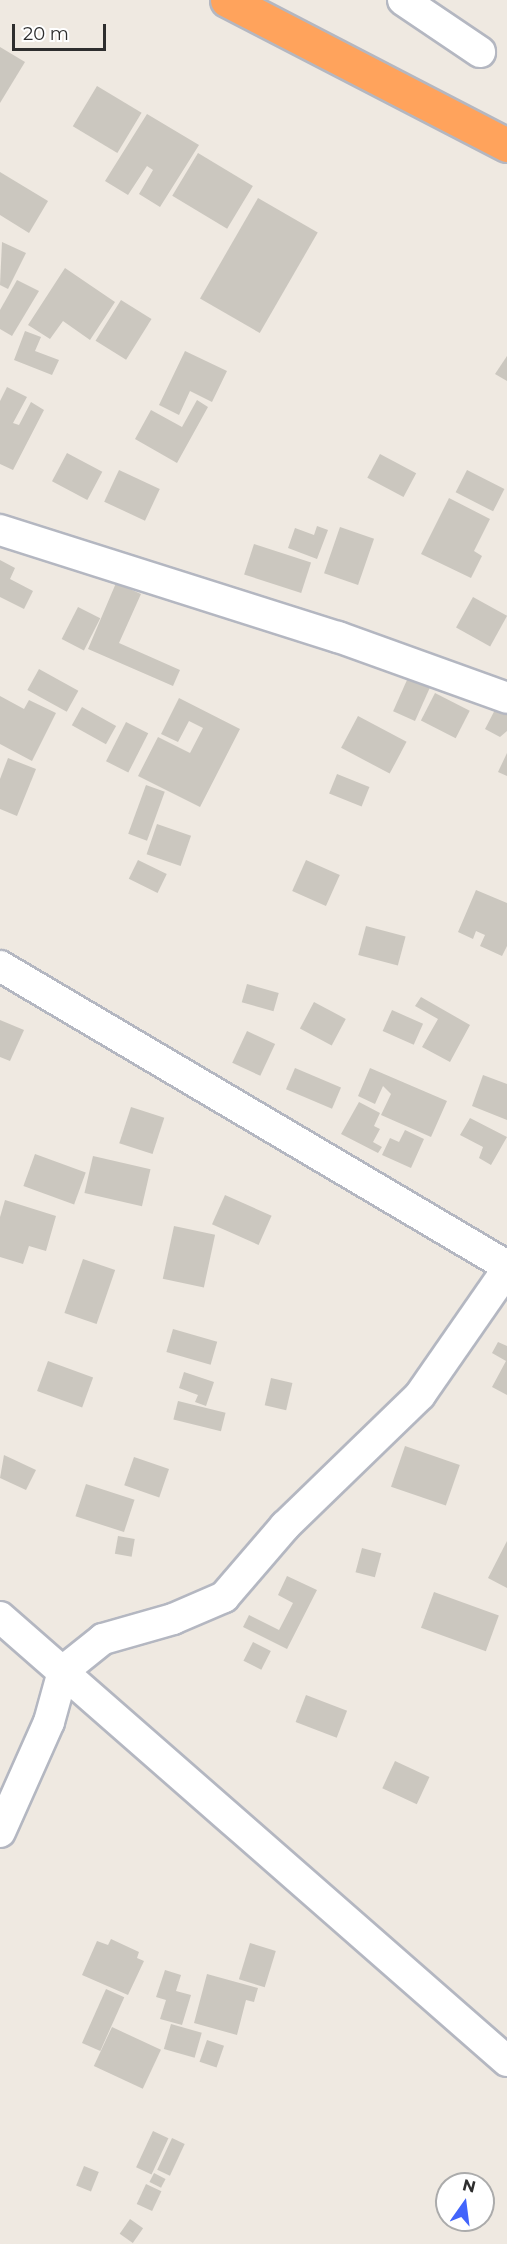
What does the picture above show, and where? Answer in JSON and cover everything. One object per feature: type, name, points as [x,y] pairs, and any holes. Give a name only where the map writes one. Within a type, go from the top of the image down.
[{"type":"highway","points":[[227,0],[507,145]]},
{"type":"street","points":[[403,0],[480,52]]},
{"type":"street","points":[[0,530],[338,637],[507,698]]},
{"type":"street","points":[[0,966],[507,1268],[420,1395],[285,1527],[224,1597],[173,1619],[103,1639],[63,1671],[49,1722],[0,1832]]},
{"type":"street","points":[[0,1617],[507,2061]]},
{"type":"building","points":[[0,47],[25,62],[0,103]]},
{"type":"building","points":[[97,86],[142,113],[117,153],[73,126]]},
{"type":"building","points":[[147,114],[199,145],[160,207],[139,194],[153,170],[147,166],[128,195],[105,181]]},
{"type":"building","points":[[198,153],[253,186],[227,229],[172,196]]},
{"type":"building","points":[[0,172],[48,201],[29,233],[0,215]]},
{"type":"building","points":[[258,198],[318,233],[260,333],[200,298]]},
{"type":"building","points":[[2,242],[26,253],[8,289],[0,285]]},
{"type":"building","points":[[65,268],[115,302],[90,340],[63,321],[50,339],[28,325]]},
{"type":"building","points":[[17,280],[39,291],[12,336],[0,329],[0,310]]},
{"type":"building","points":[[121,300],[152,319],[126,360],[96,341]]},
{"type":"building","points":[[25,331],[41,337],[35,351],[59,360],[52,375],[14,360]]},
{"type":"building","points":[[185,351],[227,371],[212,402],[190,391],[179,415],[159,405]]},
{"type":"building","points":[[507,356],[507,381],[495,374]]},
{"type":"building","points":[[7,387],[27,397],[13,423],[19,425],[31,402],[44,410],[13,470],[0,464],[0,401]]},
{"type":"building","points":[[197,400],[208,407],[177,463],[135,439],[151,410],[182,427]]},
{"type":"building","points":[[67,453],[102,472],[87,500],[52,481]]},
{"type":"building","points":[[380,454],[416,473],[404,497],[367,478]]},
{"type":"building","points":[[119,470],[160,489],[145,521],[104,502]]},
{"type":"building","points":[[467,470],[504,489],[493,511],[456,492]]},
{"type":"building","points":[[449,498],[490,519],[474,551],[482,556],[471,578],[421,554]]},
{"type":"building","points":[[317,526],[328,530],[317,559],[288,548],[295,528],[314,535]]},
{"type":"building","points":[[340,527],[374,539],[358,585],[324,573]]},
{"type":"building","points":[[254,544],[311,563],[301,593],[244,574]]},
{"type":"building","points":[[0,560],[15,568],[10,579],[33,591],[24,609],[0,597]]},
{"type":"building","points":[[116,583],[141,594],[119,643],[180,670],[173,686],[88,649]]},
{"type":"building","points":[[473,597],[507,616],[490,647],[456,628]]},
{"type":"building","points":[[78,607],[100,618],[84,650],[62,639]]},
{"type":"building","points":[[39,669],[78,691],[67,712],[27,690]]},
{"type":"building","points":[[411,671],[433,681],[415,721],[393,711]]},
{"type":"building","points":[[435,693],[470,711],[456,738],[421,721]]},
{"type":"building","points":[[0,696],[24,709],[29,700],[56,713],[32,761],[0,744]]},
{"type":"building","points":[[179,698],[240,729],[200,807],[138,776],[158,737],[190,753],[203,728],[189,721],[178,742],[161,734]]},
{"type":"building","points":[[498,704],[507,708],[507,731],[500,737],[485,729]]},
{"type":"building","points":[[82,707],[116,726],[106,744],[72,725]]},
{"type":"building","points":[[358,716],[407,742],[390,774],[341,748]]},
{"type":"building","points":[[126,722],[148,733],[128,773],[106,761]]},
{"type":"building","points":[[507,753],[507,776],[498,772]]},
{"type":"building","points":[[8,758],[36,769],[17,816],[0,809],[0,779]]},
{"type":"building","points":[[337,774],[369,787],[362,807],[329,793]]},
{"type":"building","points":[[146,785],[165,792],[147,841],[128,834]]},
{"type":"building","points":[[157,824],[191,836],[181,866],[147,854]]},
{"type":"building","points":[[138,860],[167,874],[158,893],[129,879]]},
{"type":"building","points":[[306,860],[340,875],[326,906],[292,891]]},
{"type":"building","points":[[476,890],[507,903],[507,946],[502,956],[480,946],[485,935],[476,931],[473,939],[458,932]]},
{"type":"building","points":[[366,926],[406,937],[398,966],[358,955]]},
{"type":"building","points":[[247,984],[279,993],[273,1011],[242,1002]]},
{"type":"building","points":[[421,997],[470,1025],[450,1062],[422,1047],[438,1019],[415,1006]]},
{"type":"building","points":[[314,1002],[346,1019],[332,1045],[300,1028]]},
{"type":"building","points":[[392,1010],[423,1024],[414,1045],[383,1031]]},
{"type":"building","points":[[0,1020],[24,1030],[10,1061],[0,1057]]},
{"type":"building","points":[[247,1031],[275,1044],[260,1076],[232,1063]]},
{"type":"building","points":[[295,1068],[341,1088],[332,1109],[286,1089]]},
{"type":"building","points":[[370,1068],[447,1101],[431,1137],[381,1115],[391,1094],[383,1086],[375,1104],[358,1096]]},
{"type":"building","points":[[483,1075],[507,1084],[507,1120],[472,1106]]},
{"type":"building","points":[[359,1102],[380,1113],[374,1126],[380,1129],[373,1142],[382,1147],[378,1153],[341,1134]]},
{"type":"building","points":[[131,1107],[164,1118],[153,1154],[119,1143]]},
{"type":"building","points":[[470,1118],[507,1137],[491,1165],[479,1158],[483,1147],[460,1135]]},
{"type":"building","points":[[405,1130],[424,1139],[411,1168],[382,1155],[390,1138],[399,1142]]},
{"type":"building","points":[[35,1154],[86,1172],[74,1204],[23,1186]]},
{"type":"building","points":[[93,1156],[150,1169],[142,1206],[84,1193]]},
{"type":"building","points":[[225,1195],[272,1216],[259,1245],[212,1224]]},
{"type":"building","points":[[5,1200],[56,1216],[46,1251],[29,1246],[23,1264],[0,1257],[0,1217]]},
{"type":"building","points":[[174,1226],[215,1235],[204,1288],[163,1279]]},
{"type":"building","points":[[83,1259],[115,1270],[97,1324],[64,1313]]},
{"type":"building","points":[[173,1329],[217,1342],[211,1365],[166,1352]]},
{"type":"building","points":[[498,1342],[507,1346],[507,1395],[492,1387],[506,1361],[492,1353]]},
{"type":"building","points":[[48,1361],[93,1377],[82,1407],[37,1391]]},
{"type":"building","points":[[184,1372],[214,1382],[206,1406],[195,1402],[198,1395],[179,1388]]},
{"type":"building","points":[[271,1378],[292,1383],[286,1410],[265,1405]]},
{"type":"building","points":[[178,1401],[226,1413],[221,1431],[173,1419]]},
{"type":"building","points":[[405,1446],[460,1465],[446,1506],[391,1487]]},
{"type":"building","points":[[4,1455],[36,1470],[26,1490],[0,1478]]},
{"type":"building","points":[[134,1457],[169,1469],[159,1497],[124,1485]]},
{"type":"building","points":[[86,1484],[135,1500],[124,1532],[75,1516]]},
{"type":"building","points":[[118,1536],[135,1539],[132,1557],[115,1554]]},
{"type":"building","points":[[507,1541],[507,1588],[488,1578]]},
{"type":"building","points":[[362,1548],[381,1553],[375,1577],[356,1572]]},
{"type":"building","points":[[287,1576],[317,1590],[287,1649],[243,1627],[249,1615],[279,1630],[293,1603],[278,1595]]},
{"type":"building","points":[[434,1592],[499,1616],[486,1651],[421,1628]]},
{"type":"building","points":[[253,1642],[271,1651],[261,1670],[243,1661]]},
{"type":"building","points":[[306,1695],[347,1711],[337,1738],[296,1722]]},
{"type":"building","points":[[395,1761],[429,1777],[417,1804],[382,1788]]},
{"type":"building","points":[[111,1939],[139,1952],[137,1958],[144,1961],[128,1995],[82,1975],[97,1941],[108,1945]]},
{"type":"building","points":[[250,1943],[276,1951],[265,1987],[239,1979]]},
{"type":"building","points":[[165,1970],[181,1975],[176,1991],[191,1995],[182,2025],[160,2019],[166,2000],[156,1997]]},
{"type":"building","points":[[207,1974],[258,1988],[254,2002],[246,2000],[237,2035],[194,2023]]},
{"type":"building","points":[[106,1989],[124,1997],[100,2051],[82,2043]]},
{"type":"building","points":[[171,2024],[202,2033],[195,2058],[164,2049]]},
{"type":"building","points":[[112,2027],[161,2050],[143,2089],[94,2066]]},
{"type":"building","points":[[207,2040],[224,2046],[217,2068],[200,2062]]},
{"type":"building","points":[[153,2131],[168,2138],[152,2174],[136,2167]]},
{"type":"building","points":[[172,2138],[185,2144],[170,2176],[157,2170]]},
{"type":"building","points":[[84,2166],[99,2172],[91,2191],[76,2185]]},
{"type":"building","points":[[154,2173],[166,2179],[161,2188],[149,2182]]},
{"type":"building","points":[[146,2184],[161,2191],[152,2211],[137,2204]]},
{"type":"building","points":[[130,2219],[143,2228],[133,2243],[120,2234]]}]
